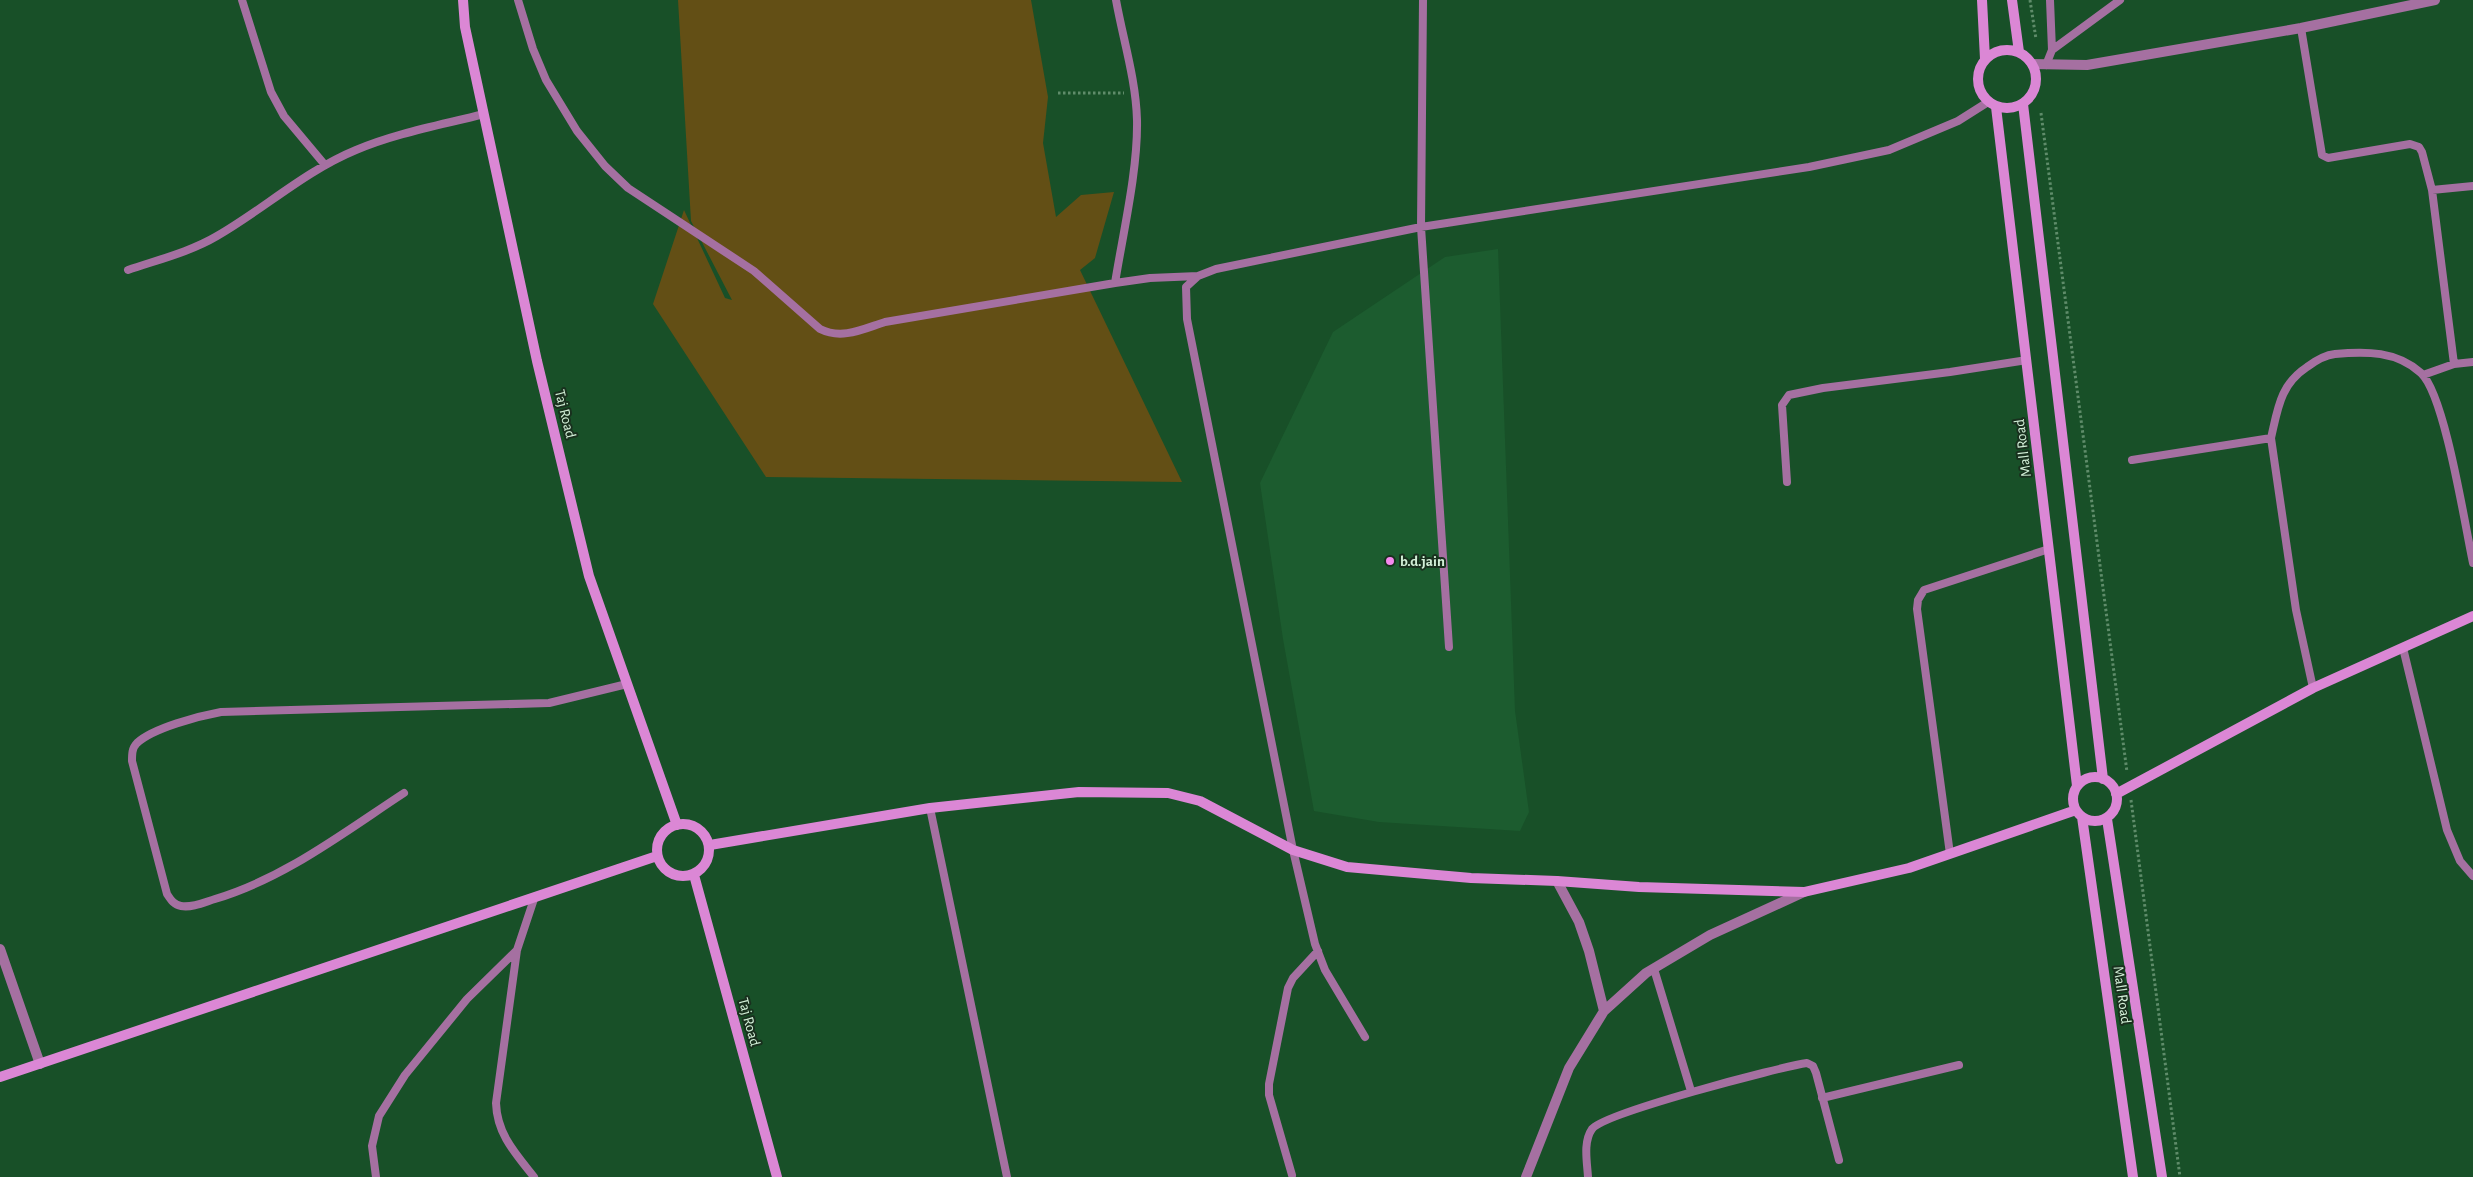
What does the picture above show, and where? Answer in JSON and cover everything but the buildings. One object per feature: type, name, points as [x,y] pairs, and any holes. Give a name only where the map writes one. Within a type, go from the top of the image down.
[{"type":"main road","name":"Taj Road","points":[[463,0],[465,27],[537,361],[589,576],[676,824]]},
{"type":"main road","points":[[1982,0],[1985,59]]},
{"type":"main road","points":[[2012,0],[2019,52]]},
{"type":"main road","points":[[2001,50],[2019,52],[2032,64],[2036,81],[2030,98],[2023,104],[2010,108],[1992,104],[1978,86],[1980,67],[1985,59],[2001,50]]},
{"type":"main road","name":"Mall Road","points":[[1992,104],[2028,360],[2077,786]]},
{"type":"main road","points":[[2023,104],[2103,779]]},
{"type":"main road","points":[[2116,794],[2313,688],[2473,616]]},
{"type":"main road","points":[[2089,778],[2103,779],[2109,782],[2116,794],[2114,810],[2107,819],[2095,821],[2079,814],[2073,802],[2077,786],[2089,778]]},
{"type":"main road","points":[[710,845],[930,808],[1079,792],[1168,793],[1200,801],[1293,850],[1347,867],[1471,878],[1557,881],[1639,887],[1804,892],[1909,868],[2079,814]]},
{"type":"main road","name":"Mall Road","points":[[2079,814],[2133,1177]]},
{"type":"main road","name":"Mall Road","points":[[2107,819],[2162,1177]]},
{"type":"main road","points":[[676,824],[694,826],[701,830],[710,845],[710,852],[705,866],[694,875],[686,877],[671,874],[665,869],[658,856],[659,840],[663,833],[676,824]]},
{"type":"main road","points":[[0,1077],[658,856]]},
{"type":"main road","name":"Taj Road","points":[[694,875],[776,1177]]},
{"type":"street","points":[[2032,64],[2046,66],[2087,64],[2301,28],[2428,1]]},
{"type":"street","points":[[1557,881],[1579,922],[1589,951],[1604,1010]]},
{"type":"street","points":[[1526,1177],[1569,1068],[1604,1010],[1654,969],[1710,935],[1804,892]]},
{"type":"street","points":[[0,949],[40,1064]]},
{"type":"lane","points":[[242,0],[260,61],[277,105],[325,165]]},
{"type":"lane","points":[[518,0],[533,49],[546,80],[577,131],[604,166],[628,188],[754,271],[820,329],[828,333],[838,335],[851,333],[885,322],[1115,283],[1150,278],[1198,276]]},
{"type":"lane","points":[[1115,283],[1135,155],[1137,120],[1135,94],[1116,0]]},
{"type":"lane","points":[[1423,0],[1421,227],[1449,647]]},
{"type":"lane","points":[[2046,66],[2052,50],[2050,0]]},
{"type":"lane","points":[[2052,50],[2120,0]]},
{"type":"lane","points":[[2301,28],[2322,155],[2328,158],[2414,145],[2422,152],[2432,190],[2454,364]]},
{"type":"lane","points":[[1364,1037],[1325,970],[1318,952],[1293,850],[1188,319],[1185,290],[1189,283],[1198,276],[1216,269],[1421,227],[1809,167],[1889,150],[1958,122],[1992,104]]},
{"type":"lane","points":[[128,270],[193,248],[216,237],[325,165],[356,150],[380,141],[484,114]]},
{"type":"lane","points":[[2432,190],[2473,186]]},
{"type":"lane","points":[[2313,688],[2296,610],[2271,438],[2279,400],[2294,376],[2314,362],[2330,355],[2359,352],[2386,354],[2410,365],[2423,374],[2432,388],[2446,435],[2473,563]]},
{"type":"lane","points":[[1787,482],[1782,405],[1789,395],[1823,388],[2028,360]]},
{"type":"lane","points":[[2423,374],[2454,364],[2473,362]]},
{"type":"lane","points":[[2132,460],[2271,438]]},
{"type":"lane","points":[[1950,854],[1917,609],[1918,600],[1924,590],[2049,549]]},
{"type":"lane","points":[[2403,648],[2447,830],[2460,861],[2473,876]]},
{"type":"lane","points":[[404,793],[322,848],[279,873],[235,893],[193,906],[181,906],[172,902],[168,894],[132,761],[132,750],[138,743],[149,736],[189,719],[221,712],[549,703],[627,684]]},
{"type":"lane","points":[[930,808],[1007,1177]]},
{"type":"lane","points":[[534,899],[517,950],[496,1102],[496,1117],[506,1142],[534,1177]]},
{"type":"lane","points":[[376,1177],[372,1146],[379,1116],[405,1075],[467,999],[517,950]]},
{"type":"lane","points":[[1292,1174],[1269,1095],[1269,1084],[1288,988],[1293,978],[1318,952]]},
{"type":"lane","points":[[1654,969],[1691,1091]]},
{"type":"lane","points":[[1588,1177],[1586,1140],[1593,1127],[1598,1124],[1691,1091],[1808,1064],[1813,1066],[1839,1160]]},
{"type":"lane","points":[[1822,1098],[1959,1064]]},
{"type":"path","points":[[2030,0],[2036,39]]},
{"type":"path","points":[[1058,93],[1135,94]]},
{"type":"path","points":[[2042,113],[2180,1177]]},
{"type":"shaded area","points":[[678,0],[1031,0],[1048,97],[1043,143],[1056,217],[1081,195],[1114,192],[1095,258],[1080,270],[1182,482],[766,477],[653,304],[684,210],[725,298],[732,300],[691,221]]},
{"type":"shaded area","name":"b.d.jain","points":[[1498,249],[1515,711],[1529,812],[1520,831],[1379,822],[1314,811],[1283,639],[1260,483],[1333,332],[1445,257]]},
{"type":"place","name":"b.d.jain","points":[[1390,561]]}]
